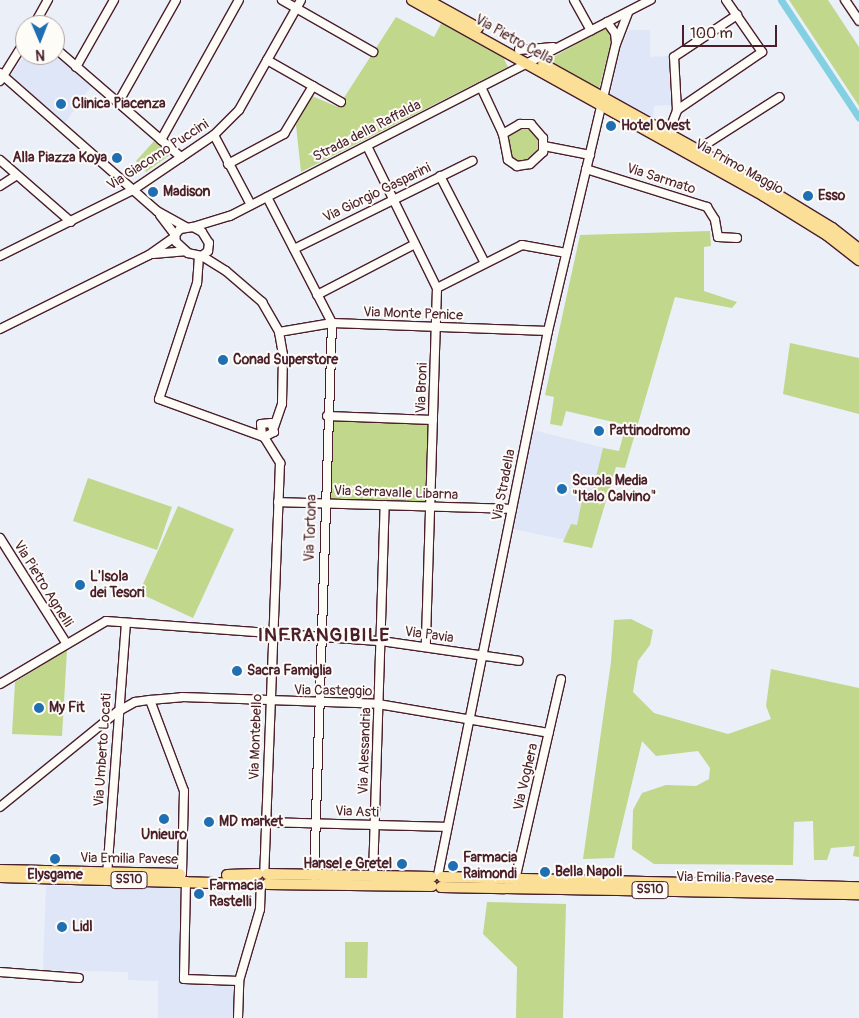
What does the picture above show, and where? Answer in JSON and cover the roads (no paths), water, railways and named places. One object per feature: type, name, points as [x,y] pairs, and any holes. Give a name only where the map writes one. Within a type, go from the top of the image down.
[{"type":"main road","name":"Via Pietro Cella","points":[[412,0],[514,51]]},
{"type":"main road","name":"Via Pietro Cella","points":[[427,0],[603,101]]},
{"type":"main road","name":"Via Primo Maggio","points":[[603,101],[697,150],[832,228],[859,249]]},
{"type":"main road","name":"Via Primo Maggio","points":[[603,101],[827,235],[859,260]]},
{"type":"main road","name":"Via Emilia Pavese","points":[[0,870],[107,875],[437,881],[859,894]]},
{"type":"main road","name":"Via Emilia Pavese","points":[[0,877],[107,875]]},
{"type":"main road","name":"Via Emilia Pavese","points":[[263,879],[314,876],[437,881],[515,880],[859,887]]},
{"type":"street","points":[[40,15],[48,0]]},
{"type":"street","points":[[76,67],[114,0]]},
{"type":"street","points":[[118,103],[176,0]]},
{"type":"street","points":[[161,140],[239,0]]},
{"type":"street","points":[[282,0],[373,52]]},
{"type":"street","name":"Via Giacomo Puccini","points":[[0,256],[133,190],[214,135],[239,110],[301,0]]},
{"type":"street","points":[[574,0],[591,31]]},
{"type":"street","points":[[509,73],[514,51],[534,50],[567,43],[651,0]]},
{"type":"street","points":[[677,110],[762,52],[726,0]]},
{"type":"street","points":[[845,0],[858,17]]},
{"type":"street","name":"Via Stradella","points":[[437,881],[446,827],[548,331],[616,44],[628,12]]},
{"type":"street","points":[[668,134],[677,110],[674,57],[736,15]]},
{"type":"street","points":[[607,22],[615,33],[616,44]]},
{"type":"street","name":"Strada della Raffalda","points":[[0,329],[149,255],[189,227],[214,223],[251,205],[567,43]]},
{"type":"street","points":[[15,56],[1,77],[157,211],[198,270]]},
{"type":"street","points":[[65,57],[181,157]]},
{"type":"street","points":[[267,60],[341,102]]},
{"type":"street","points":[[228,164],[284,134],[313,86]]},
{"type":"street","points":[[481,87],[503,134],[508,160],[517,166],[536,161],[544,146],[540,132],[531,124],[520,124],[503,134]]},
{"type":"street","name":"Via Primo Maggio","points":[[697,150],[780,97]]},
{"type":"street","points":[[214,135],[251,205]]},
{"type":"street","name":"Via Broni","points":[[367,146],[437,288],[426,647]]},
{"type":"street","points":[[544,146],[590,155]]},
{"type":"street","points":[[0,160],[71,222]]},
{"type":"street","name":"Via Giorgio Gasparini","points":[[294,249],[472,161]]},
{"type":"street","name":"Via Sarmato","points":[[586,169],[707,207],[715,220],[718,237],[737,238]]},
{"type":"street","points":[[0,186],[17,175]]},
{"type":"street","points":[[440,176],[485,263]]},
{"type":"street","points":[[267,197],[332,323]]},
{"type":"street","points":[[157,211],[189,227],[208,242],[226,270]]},
{"type":"street","points":[[200,256],[208,252],[208,242],[214,223]]},
{"type":"street","points":[[317,295],[414,244]]},
{"type":"street","points":[[437,288],[522,244],[566,254]]},
{"type":"street","name":"Strada della Raffalda","points":[[149,255],[187,252],[200,256]]},
{"type":"street","points":[[200,256],[226,270],[262,302],[279,332],[283,355],[280,413],[273,431],[263,436],[159,399],[197,283],[200,256]]},
{"type":"street","name":"Via Monte Penice","points":[[279,332],[332,323],[548,331]]},
{"type":"street","name":"Via Tortona","points":[[314,876],[313,823],[332,323]]},
{"type":"street","points":[[246,430],[259,426],[280,413]]},
{"type":"street","points":[[327,416],[434,420]]},
{"type":"street","points":[[267,422],[273,431]]},
{"type":"street","points":[[259,426],[263,436]]},
{"type":"street","name":"Via Montebello","points":[[238,1018],[239,981],[260,909],[263,879],[280,463],[276,453],[273,431]]},
{"type":"street","name":"Via Montebello","points":[[263,436],[276,453]]},
{"type":"street","name":"Via Serravalle Libarna","points":[[278,502],[512,509]]},
{"type":"street","name":"Via Alessandria","points":[[373,877],[385,505]]},
{"type":"street","name":"Via Pietro Agnelli","points":[[0,538],[66,643]]},
{"type":"street","name":"Via Pavia","points":[[0,684],[66,643],[106,621],[381,641],[519,661]]},
{"type":"street","name":"Via Umberto Locati","points":[[107,875],[117,712],[126,623]]},
{"type":"street","name":"Via Voghera","points":[[515,880],[561,679]]},
{"type":"street","name":"Via Casteggio","points":[[0,807],[117,712],[135,702],[182,697],[378,704],[549,733]]},
{"type":"street","points":[[150,700],[184,792],[184,978],[239,981]]},
{"type":"street","name":"Via Asti","points":[[266,822],[446,827]]},
{"type":"street","points":[[0,972],[79,978]]},
{"type":"waterway","points":[[781,0],[859,118]]},
{"type":"place","name":"Clinica Piacenza","points":[[61,104]]},
{"type":"place","name":"Hotel Ovest","points":[[611,126]]},
{"type":"place","name":"Alla Piazza Koya","points":[[117,158]]},
{"type":"place","name":"Madison","points":[[153,192]]},
{"type":"place","name":"Esso","points":[[808,196]]},
{"type":"place","name":"Conad Superstore","points":[[223,360]]},
{"type":"place","name":"Pattinodromo","points":[[599,431]]},
{"type":"place","name":"Scuola Media \"Italo Calvino\"","points":[[562,489]]},
{"type":"place","name":"L'Isola dei Tesori","points":[[80,585]]},
{"type":"place","name":"Sacra Famiglia","points":[[237,671]]},
{"type":"place","name":"My Fit","points":[[39,708]]},
{"type":"place","name":"Unieuro","points":[[164,819]]},
{"type":"place","name":"MD market","points":[[209,822]]},
{"type":"place","name":"Elysgame","points":[[55,859]]},
{"type":"place","name":"Hansel e Gretel","points":[[402,864]]},
{"type":"place","name":"Farmacia Raimondi","points":[[453,866]]},
{"type":"place","name":"Bella Napoli","points":[[545,872]]},
{"type":"place","name":"Farmacia Rastelli","points":[[199,894]]},
{"type":"place","name":"Lidl","points":[[62,927]]},
{"type":"district","name":"INFRANGIBILE","points":[[324,636]]}]
